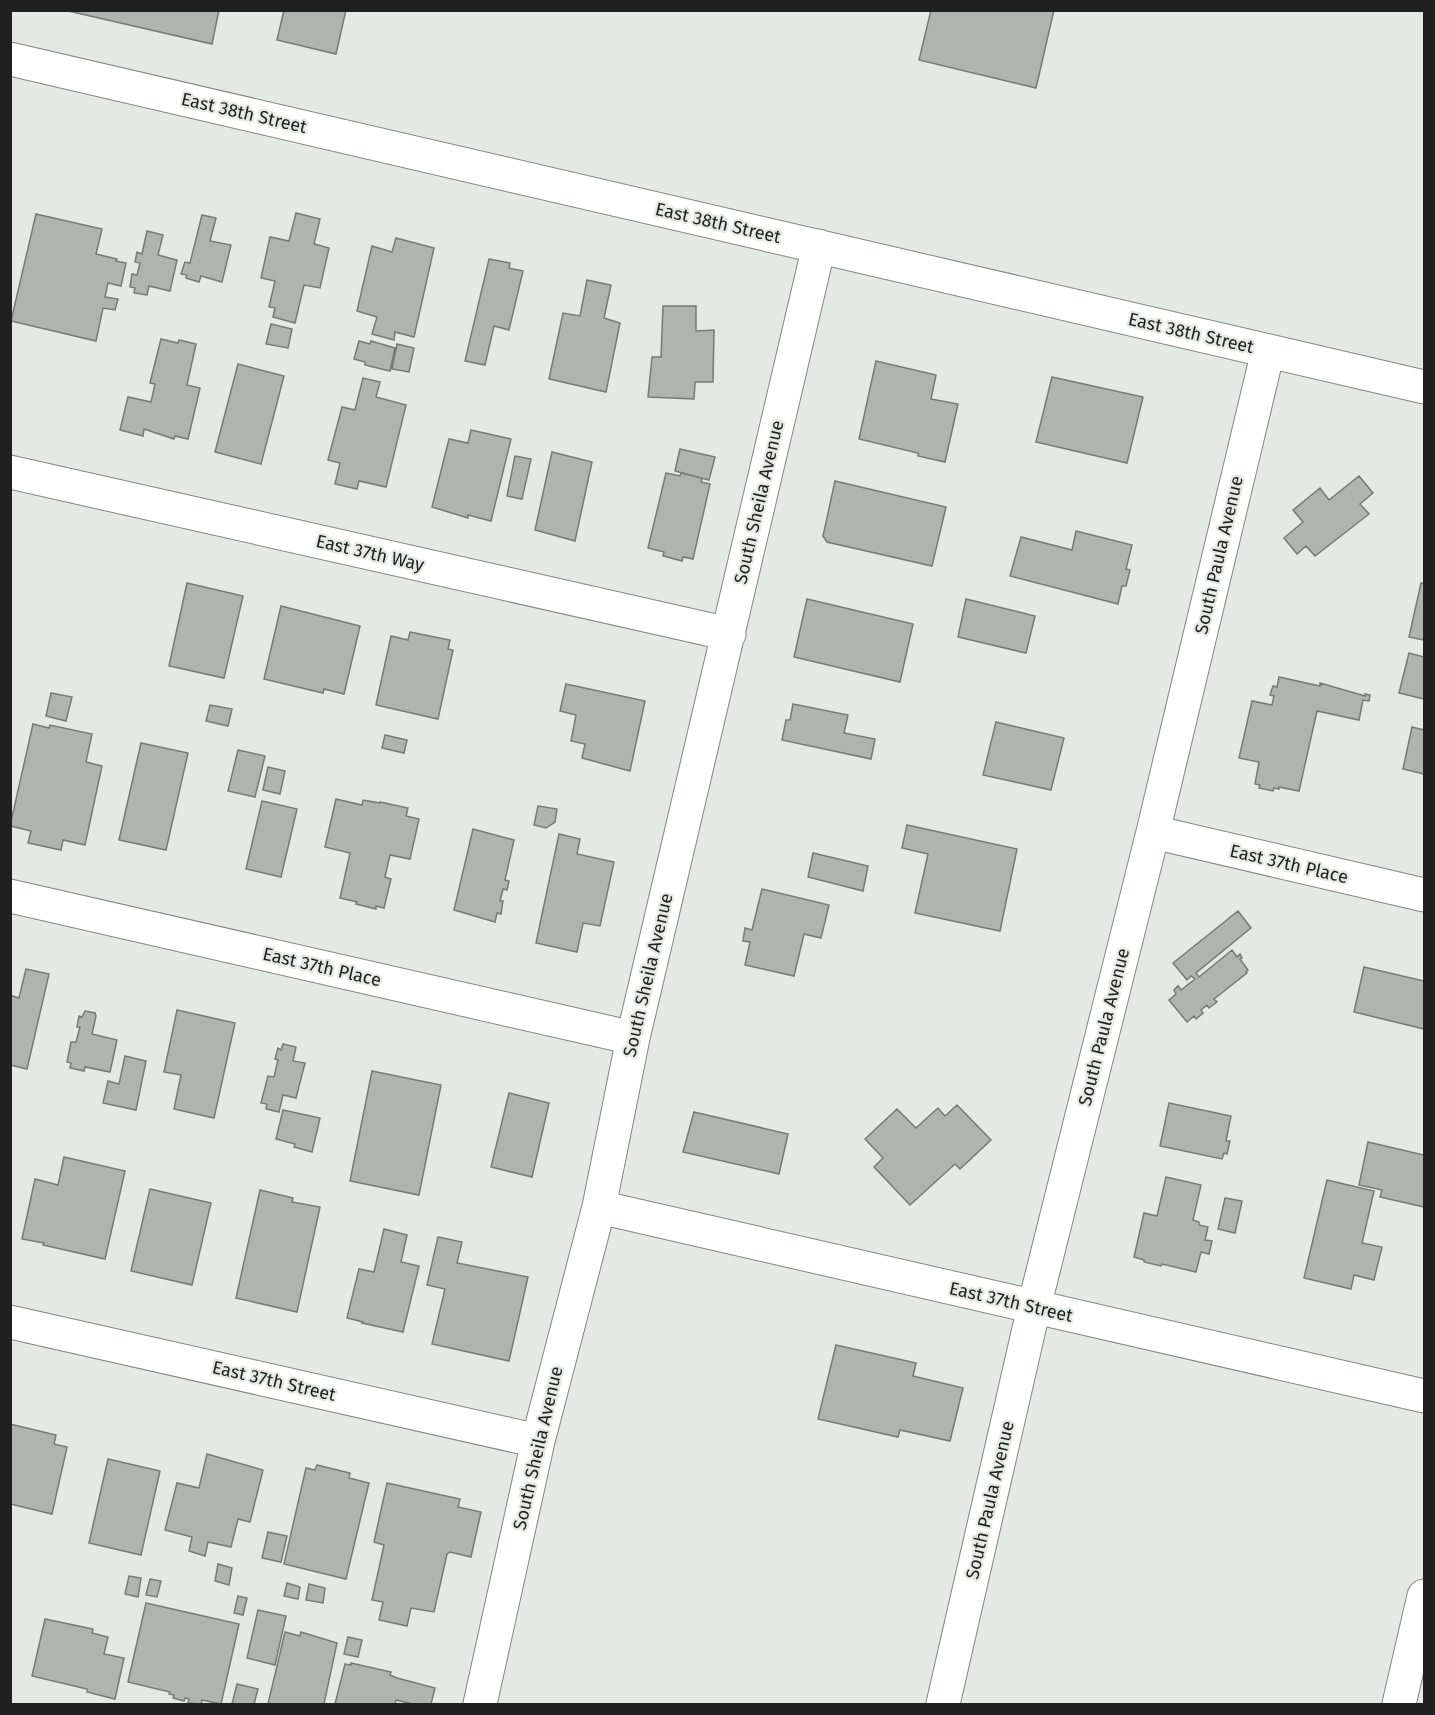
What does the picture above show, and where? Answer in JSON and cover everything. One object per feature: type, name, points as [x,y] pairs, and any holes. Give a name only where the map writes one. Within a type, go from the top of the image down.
[{"type":"street","name":"East 38th Street","points":[[10,59],[1425,387]]},
{"type":"street","name":"South Sheila Avenue","points":[[480,1704],[538,1441],[598,1207],[633,1038],[819,246]]},
{"type":"street","name":"South Paula Avenue","points":[[943,1704],[1034,1307],[1153,832],[1268,351]]},
{"type":"street","name":"East 37th Way","points":[[10,472],[729,634]]},
{"type":"street","name":"East 37th Place","points":[[1153,832],[1425,895]]},
{"type":"street","name":"East 37th Place","points":[[10,897],[633,1038]]},
{"type":"street","name":"East 37th Street","points":[[598,1207],[1425,1396]]},
{"type":"street","name":"East 37th Street","points":[[10,1322],[538,1441]]},
{"type":"street","points":[[1399,1704],[1425,1596]]},
{"type":"building","points":[[64,10],[219,10],[212,44]]},
{"type":"building","points":[[284,10],[346,10],[336,54],[277,40]]},
{"type":"building","points":[[931,10],[1054,10],[1036,88],[919,60]]},
{"type":"building","points":[[296,213],[320,219],[314,244],[329,248],[320,288],[304,285],[295,323],[273,317],[275,308],[269,307],[275,281],[261,278],[270,237],[289,241]]},
{"type":"building","points":[[36,214],[102,229],[96,254],[126,263],[121,286],[108,283],[105,297],[118,299],[115,310],[103,308],[96,341],[11,321]]},
{"type":"building","points":[[202,215],[216,218],[210,241],[231,245],[222,282],[201,276],[199,282],[181,274],[185,262],[190,263]]},
{"type":"building","points":[[147,231],[163,235],[158,255],[177,260],[170,291],[149,286],[147,295],[134,293],[135,288],[130,287],[132,274],[137,275],[140,263],[135,262],[137,252],[142,254]]},
{"type":"building","points":[[396,238],[434,248],[414,337],[395,332],[394,340],[372,334],[377,317],[357,311],[372,246],[392,252]]},
{"type":"building","points":[[489,259],[510,263],[509,268],[523,271],[509,330],[494,326],[485,365],[465,361]]},
{"type":"building","points":[[587,280],[611,285],[604,318],[620,323],[606,392],[549,379],[563,313],[580,316]]},
{"type":"building","points":[[663,306],[696,306],[696,331],[714,330],[713,382],[695,382],[694,399],[648,397],[652,357],[661,357]]},
{"type":"building","points":[[271,324],[292,329],[288,348],[266,344]]},
{"type":"building","points":[[161,339],[196,344],[187,385],[200,388],[188,439],[175,436],[174,439],[144,429],[143,436],[120,430],[128,397],[151,402],[155,384],[150,383]]},
{"type":"building","points":[[359,341],[370,344],[371,341],[395,348],[390,371],[365,365],[365,362],[354,359]]},
{"type":"building","points":[[397,344],[414,348],[409,372],[392,369]]},
{"type":"building","points":[[876,361],[936,375],[931,399],[958,404],[945,462],[859,439]]},
{"type":"building","points":[[238,364],[284,376],[261,464],[215,452]]},
{"type":"building","points":[[1052,377],[1143,397],[1127,463],[1036,442]]},
{"type":"building","points":[[363,378],[380,382],[376,397],[406,405],[386,487],[359,481],[357,489],[335,484],[340,463],[328,460],[342,407],[355,410]]},
{"type":"building","points":[[471,430],[511,439],[491,521],[468,515],[468,518],[432,507],[449,439],[468,443]]},
{"type":"building","points":[[680,449],[715,457],[709,480],[675,471]]},
{"type":"building","points":[[552,452],[592,462],[575,541],[535,530]]},
{"type":"building","points":[[515,456],[531,459],[522,499],[507,496]]},
{"type":"building","points":[[666,473],[680,476],[681,473],[702,478],[701,482],[710,484],[693,559],[683,557],[682,561],[663,556],[664,552],[648,548]]},
{"type":"building","points":[[1359,476],[1373,493],[1360,504],[1369,514],[1315,556],[1306,546],[1297,554],[1284,538],[1303,522],[1293,510],[1320,488],[1329,500]]},
{"type":"building","points":[[835,481],[946,507],[932,566],[827,542],[823,536]]},
{"type":"building","points":[[1076,531],[1132,545],[1126,569],[1130,570],[1126,586],[1122,586],[1118,604],[1010,576],[1021,537],[1072,550]]},
{"type":"building","points":[[187,583],[243,596],[224,678],[169,666]]},
{"type":"building","points":[[1421,583],[1424,583],[1424,640],[1409,637]]},
{"type":"building","points":[[807,599],[913,624],[900,682],[794,657]]},
{"type":"building","points":[[966,599],[1035,616],[1026,653],[958,637]]},
{"type":"building","points":[[281,606],[360,626],[344,694],[324,689],[323,693],[264,679]]},
{"type":"building","points":[[410,632],[450,640],[448,649],[453,650],[438,719],[376,705],[391,636],[408,640]]},
{"type":"building","points":[[1409,653],[1424,657],[1424,699],[1399,693]]},
{"type":"building","points":[[1279,677],[1320,686],[1320,683],[1365,696],[1365,694],[1370,695],[1369,701],[1363,700],[1359,720],[1317,711],[1299,791],[1279,787],[1279,789],[1274,788],[1273,791],[1259,788],[1260,785],[1255,784],[1259,762],[1239,758],[1252,701],[1272,705],[1274,696],[1270,695],[1273,686],[1277,687]]},
{"type":"building","points":[[566,684],[645,701],[630,771],[582,758],[585,744],[571,741],[576,715],[560,711]]},
{"type":"building","points":[[51,693],[72,697],[66,721],[46,716]]},
{"type":"building","points":[[793,704],[848,715],[844,733],[875,739],[871,759],[782,740],[786,720],[790,720]]},
{"type":"building","points":[[210,705],[232,709],[228,726],[206,721]]},
{"type":"building","points":[[996,722],[1064,738],[1051,790],[983,775]]},
{"type":"building","points":[[33,724],[49,728],[50,725],[92,734],[86,762],[102,766],[85,845],[63,840],[61,850],[28,843],[31,831],[10,826]]},
{"type":"building","points":[[1412,727],[1424,730],[1424,774],[1403,769]]},
{"type":"building","points":[[385,735],[407,740],[404,753],[382,748]]},
{"type":"building","points":[[141,743],[188,753],[166,850],[119,840]]},
{"type":"building","points":[[238,750],[265,756],[255,797],[228,791]]},
{"type":"building","points":[[268,767],[285,771],[280,794],[263,790]]},
{"type":"building","points":[[336,799],[362,805],[363,800],[408,808],[406,816],[419,819],[410,859],[390,855],[385,877],[391,879],[384,908],[376,906],[376,909],[340,898],[350,853],[325,847]]},
{"type":"building","points":[[262,801],[297,809],[281,877],[246,869]]},
{"type":"building","points":[[538,806],[557,809],[555,822],[546,828],[534,825]]},
{"type":"building","points":[[907,825],[1017,849],[1000,931],[915,913],[928,854],[902,848]]},
{"type":"building","points":[[473,829],[514,840],[505,880],[509,881],[507,890],[503,889],[500,901],[503,901],[501,914],[497,913],[495,922],[454,910]]},
{"type":"building","points":[[559,834],[580,839],[577,854],[614,862],[600,926],[583,923],[577,952],[536,943]]},
{"type":"building","points":[[813,853],[868,866],[863,891],[808,877]]},
{"type":"building","points":[[762,889],[829,905],[821,938],[804,934],[794,976],[745,965],[750,942],[743,941],[745,928],[752,930]]},
{"type":"building","points":[[1238,911],[1251,928],[1196,973],[1199,977],[1232,950],[1237,957],[1240,954],[1242,958],[1240,959],[1248,970],[1247,973],[1214,999],[1217,1002],[1209,1008],[1207,1005],[1196,1019],[1194,1016],[1187,1022],[1169,1000],[1176,994],[1174,990],[1178,986],[1181,990],[1195,979],[1191,976],[1187,980],[1173,963]]},
{"type":"building","points":[[1364,967],[1424,981],[1424,1029],[1354,1012]]},
{"type":"building","points":[[26,969],[49,974],[27,1069],[10,1065],[10,995],[19,998]]},
{"type":"building","points":[[177,1010],[235,1023],[214,1118],[174,1109],[181,1075],[164,1072]]},
{"type":"building","points":[[85,1011],[95,1013],[96,1016],[92,1034],[117,1040],[110,1072],[85,1067],[84,1071],[70,1068],[71,1063],[67,1062],[71,1042],[76,1042],[80,1027],[77,1027],[79,1016],[82,1017]]},
{"type":"building","points":[[283,1044],[296,1047],[293,1061],[305,1063],[296,1098],[283,1095],[279,1112],[266,1109],[267,1104],[261,1103],[268,1076],[274,1077],[278,1048],[281,1050]]},
{"type":"building","points":[[125,1056],[146,1061],[136,1110],[103,1103],[108,1081],[119,1084]]},
{"type":"building","points":[[372,1071],[441,1085],[419,1195],[350,1181]]},
{"type":"building","points":[[509,1093],[549,1103],[532,1177],[491,1167]]},
{"type":"building","points":[[1169,1103],[1231,1116],[1226,1141],[1230,1141],[1227,1154],[1224,1153],[1222,1159],[1160,1146]]},
{"type":"building","points":[[957,1105],[991,1140],[960,1169],[955,1164],[910,1205],[874,1167],[883,1158],[865,1139],[897,1109],[916,1128],[938,1108],[945,1116]]},
{"type":"building","points":[[283,1110],[320,1118],[312,1152],[276,1139]]},
{"type":"building","points":[[694,1112],[788,1134],[779,1174],[683,1152]]},
{"type":"building","points":[[1368,1142],[1424,1155],[1424,1207],[1380,1197],[1382,1190],[1359,1185]]},
{"type":"building","points":[[64,1157],[125,1171],[105,1259],[22,1239],[35,1179],[58,1185]]},
{"type":"building","points":[[1166,1177],[1201,1185],[1193,1220],[1199,1222],[1199,1225],[1208,1227],[1205,1240],[1212,1241],[1209,1254],[1201,1252],[1196,1272],[1144,1262],[1134,1257],[1144,1213],[1157,1216]]},
{"type":"building","points":[[1327,1180],[1374,1191],[1362,1243],[1382,1247],[1374,1280],[1354,1275],[1351,1289],[1304,1278]]},
{"type":"building","points":[[150,1189],[211,1203],[192,1285],[131,1271]]},
{"type":"building","points":[[260,1190],[293,1198],[292,1202],[320,1207],[297,1312],[236,1298]]},
{"type":"building","points":[[1225,1198],[1242,1201],[1235,1233],[1218,1229]]},
{"type":"building","points":[[384,1229],[407,1235],[401,1262],[419,1266],[403,1332],[347,1318],[359,1269],[374,1272]]},
{"type":"building","points":[[438,1237],[462,1242],[457,1263],[528,1277],[509,1361],[432,1344],[445,1289],[427,1285]]},
{"type":"building","points":[[836,1345],[916,1363],[913,1376],[963,1388],[950,1441],[900,1430],[898,1437],[818,1419]]},
{"type":"building","points":[[10,1424],[56,1435],[54,1444],[67,1447],[52,1514],[10,1504]]},
{"type":"building","points":[[207,1454],[263,1470],[250,1522],[238,1519],[231,1547],[208,1542],[205,1556],[189,1551],[192,1537],[165,1530],[177,1483],[199,1488]]},
{"type":"building","points":[[108,1459],[160,1471],[141,1555],[89,1543]]},
{"type":"building","points":[[317,1465],[350,1473],[349,1478],[369,1483],[346,1579],[284,1564],[306,1468],[315,1470]]},
{"type":"building","points":[[387,1483],[460,1499],[458,1507],[481,1512],[471,1557],[450,1552],[447,1554],[434,1612],[411,1608],[407,1626],[379,1620],[383,1602],[372,1600],[384,1545],[374,1542]]},
{"type":"building","points":[[268,1532],[287,1536],[281,1562],[262,1558]]},
{"type":"building","points":[[218,1564],[232,1568],[229,1585],[215,1581]]},
{"type":"building","points":[[129,1576],[141,1578],[138,1597],[125,1594]]},
{"type":"building","points":[[150,1579],[161,1581],[157,1597],[146,1595]]},
{"type":"building","points":[[287,1583],[300,1587],[298,1599],[284,1596]]},
{"type":"building","points":[[309,1584],[325,1588],[323,1603],[306,1600]]},
{"type":"building","points":[[238,1596],[247,1598],[243,1615],[234,1613]]},
{"type":"building","points":[[146,1603],[239,1624],[221,1704],[202,1700],[201,1704],[188,1703],[189,1699],[185,1698],[184,1701],[173,1698],[174,1695],[169,1694],[170,1692],[128,1682]]},
{"type":"building","points":[[258,1610],[286,1616],[275,1665],[247,1658]]},
{"type":"building","points":[[45,1619],[93,1629],[92,1633],[108,1637],[104,1654],[124,1658],[115,1699],[87,1692],[87,1689],[32,1676]]},
{"type":"building","points":[[285,1632],[300,1636],[301,1632],[337,1643],[324,1704],[268,1704]]},
{"type":"building","points":[[348,1637],[362,1640],[358,1657],[344,1654]]},
{"type":"building","points":[[351,1663],[391,1672],[390,1675],[397,1678],[435,1688],[431,1704],[413,1704],[396,1700],[395,1704],[335,1704],[345,1664],[351,1665]]},
{"type":"building","points":[[237,1684],[258,1689],[254,1704],[232,1704]]}]
